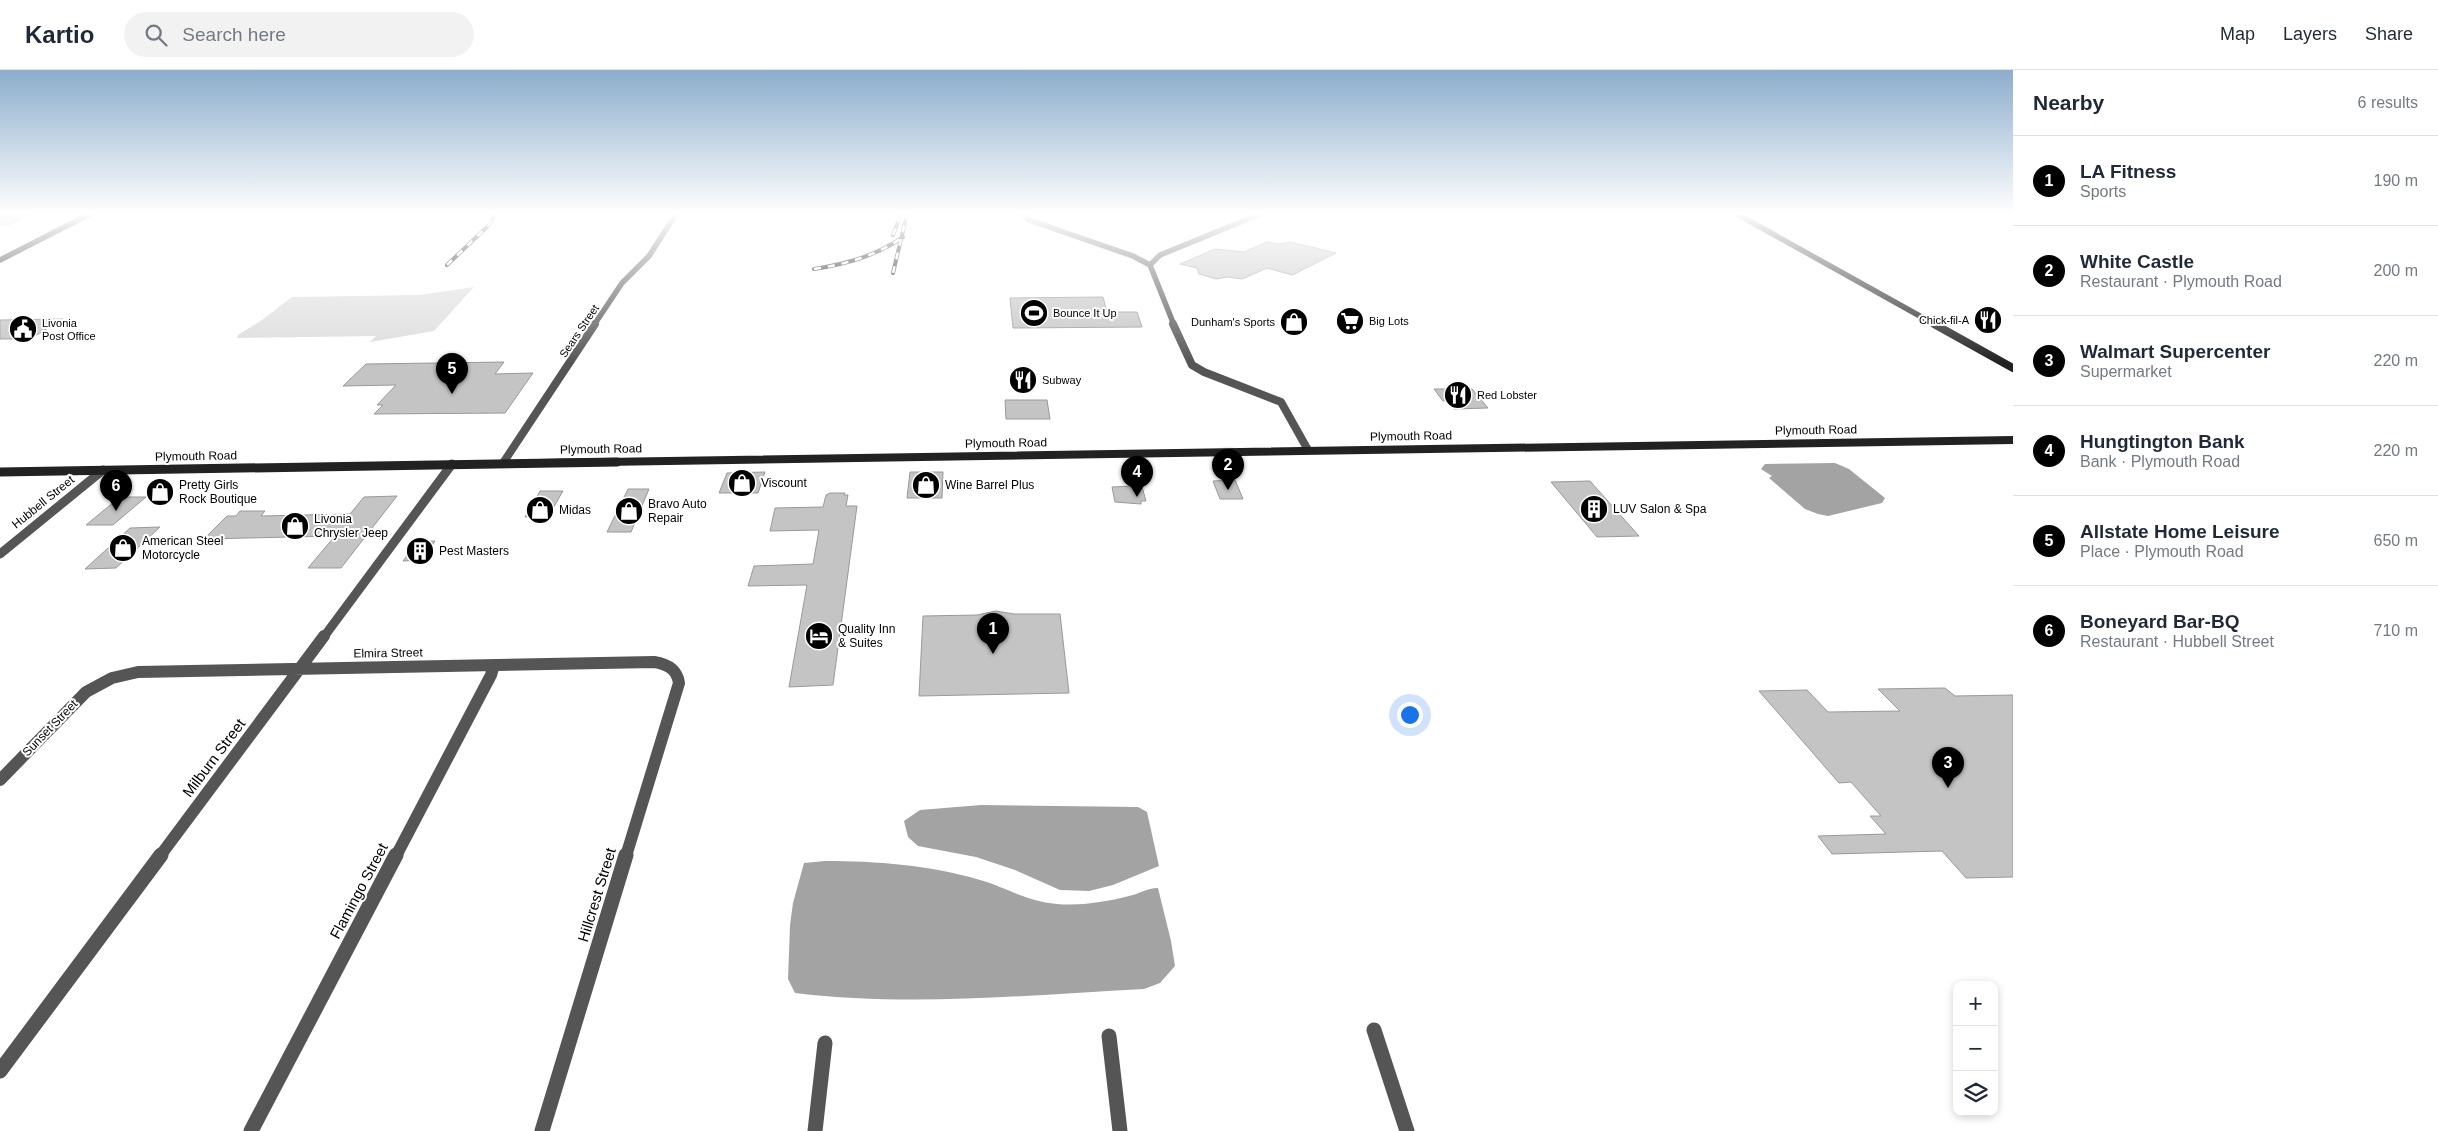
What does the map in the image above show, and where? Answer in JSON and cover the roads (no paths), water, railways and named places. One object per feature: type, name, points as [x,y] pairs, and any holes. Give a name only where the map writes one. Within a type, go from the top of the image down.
[{"type":"main road","points":[[1826,264],[2013,368]]},
{"type":"main road","name":"Plymouth Road","points":[[0,472],[2013,440]]},
{"type":"street","name":"Sears Street","points":[[503,463],[622,283],[641,264]]},
{"type":"street","points":[[1147,264],[1150,265],[1190,362],[1204,372],[1281,402],[1308,450]]},
{"type":"street","name":"Milburn Street","points":[[0,1071],[452,464]]},
{"type":"street","name":"Hubbell Street","points":[[0,554],[103,470]]},
{"type":"street","name":"Elmira Street","points":[[103,682],[122,675],[138,672],[654,662],[673,669]]},
{"type":"street","name":"Flamingo Street","points":[[251,1131],[486,684],[494,665]]},
{"type":"street","name":"Hillcrest Street","points":[[542,1131],[679,683],[679,677],[673,669]]},
{"type":"street","name":"Sunset Street","points":[[0,780],[78,699],[103,682]]},
{"type":"street","points":[[1374,1030],[1407,1131]]},
{"type":"street","points":[[1109,1036],[1120,1131]]},
{"type":"street","points":[[815,1131],[825,1043]]},
{"type":"railway","points":[[814,269],[843,264]]},
{"type":"railway","points":[[893,273],[895,264]]},
{"type":"place","name":"Bounce It Up","points":[[1034,313]]},
{"type":"place","name":"Chick-fil-A","points":[[1988,320]]},
{"type":"place","name":"Big Lots","points":[[1350,321]]},
{"type":"place","name":"Dunham's Sports","points":[[1294,322]]},
{"type":"place","name":"Livonia Post Office","points":[[23,329]]},
{"type":"place","name":"Subway","points":[[1023,380]]},
{"type":"place","name":"Allstate Home Leisure","points":[[452,394]]},
{"type":"place","name":"Red Lobster","points":[[1458,395]]},
{"type":"place","name":"Viscount","points":[[742,483]]},
{"type":"place","name":"Wine Barrel Plus","points":[[926,485]]},
{"type":"place","name":"White Castle","points":[[1228,490]]},
{"type":"place","name":"Pretty Girls Rock Boutique","points":[[160,492]]},
{"type":"place","name":"Hungtington Bank","points":[[1137,497]]},
{"type":"place","name":"LUV Salon & Spa","points":[[1594,509]]},
{"type":"place","name":"Midas","points":[[540,510]]},
{"type":"place","name":"Boneyard Bar-BQ","points":[[116,511]]},
{"type":"place","name":"Bravo Auto Repair","points":[[629,511]]},
{"type":"place","name":"Livonia Chrysler Jeep","points":[[295,526]]},
{"type":"place","name":"American Steel Motorcycle","points":[[123,548]]},
{"type":"place","name":"Pest Masters","points":[[420,551]]},
{"type":"place","name":"Quality Inn & Suites","points":[[819,636]]},
{"type":"place","name":"LA Fitness","points":[[993,654]]},
{"type":"place","name":"Walmart Supercenter","points":[[1948,788]]}]
